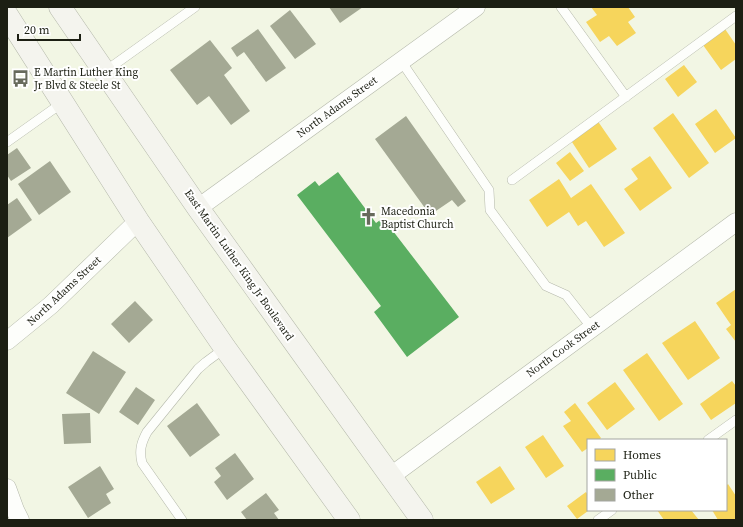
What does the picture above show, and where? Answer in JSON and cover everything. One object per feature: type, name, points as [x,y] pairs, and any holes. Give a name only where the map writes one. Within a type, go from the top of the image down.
[{"type":"main road","name":"East Martin Luther King Jr Boulevard","points":[[60,7],[198,208],[422,520]]},
{"type":"main road","points":[[7,15],[138,221],[225,348],[349,520]]},
{"type":"street","name":"North Adams Street","points":[[198,208],[476,7]]},
{"type":"street","name":"North Adams Street","points":[[7,341],[51,305],[138,221]]},
{"type":"street","name":"North Cook Street","points":[[391,476],[736,222]]},
{"type":"street","points":[[7,488],[20,520]]},
{"type":"lane","points":[[104,72],[195,7]]},
{"type":"lane","points":[[560,7],[626,97]]},
{"type":"lane","points":[[512,180],[736,16]]},
{"type":"lane","points":[[401,61],[489,190],[490,210],[546,286],[566,295],[592,328]]},
{"type":"lane","points":[[7,142],[62,103]]},
{"type":"lane","points":[[182,520],[142,464],[140,455],[141,443],[147,432],[198,369],[225,348]]},
{"type":"lane","points":[[709,439],[736,420]]},
{"type":"lane","points":[[598,520],[611,511]]},
{"type":"building: Homes","points":[[591,7],[628,7],[635,17],[628,22],[636,33],[617,46],[609,36],[600,42],[586,22],[597,15]]},
{"type":"building: Homes","points":[[725,29],[736,45],[736,59],[721,70],[703,45]]},
{"type":"building: Homes","points":[[684,65],[697,82],[678,97],[665,79]]},
{"type":"building: Homes","points":[[716,109],[736,138],[715,153],[695,124]]},
{"type":"building: Homes","points":[[673,113],[709,163],[689,178],[653,128]]},
{"type":"building: Homes","points":[[597,120],[617,149],[589,168],[570,139]]},
{"type":"building: Homes","points":[[570,152],[584,171],[570,181],[556,163]]},
{"type":"building: Homes","points":[[650,156],[672,188],[640,211],[624,189],[638,179],[631,169]]},
{"type":"building: Homes","points":[[559,179],[571,198],[591,184],[625,233],[604,247],[586,221],[578,226],[569,212],[547,227],[529,200]]},
{"type":"building: Homes","points":[[736,289],[736,342],[726,329],[731,325],[716,303]]},
{"type":"building: Homes","points":[[695,321],[720,358],[688,380],[662,343]]},
{"type":"building: Homes","points":[[647,353],[683,404],[659,421],[623,370]]},
{"type":"building: Homes","points":[[732,381],[736,386],[736,403],[711,420],[700,404]]},
{"type":"building: Homes","points":[[615,382],[635,409],[607,430],[587,403]]},
{"type":"building: Homes","points":[[575,403],[601,438],[587,439],[587,449],[582,452],[563,426],[571,421],[564,412]]},
{"type":"building: Homes","points":[[543,435],[564,466],[546,478],[525,447]]},
{"type":"building: Homes","points":[[500,466],[515,489],[491,504],[476,482]]},
{"type":"building: Homes","points":[[728,484],[736,496],[736,520],[718,520],[713,511],[727,511]]},
{"type":"building: Homes","points":[[586,492],[588,511],[577,519],[567,506]]},
{"type":"building: Homes","points":[[658,511],[692,511],[699,520],[664,520]]},
{"type":"building: Public","points":[[338,172],[376,223],[383,218],[459,317],[407,357],[374,312],[381,306],[297,195],[315,181],[319,186]]},
{"type":"building: Other","points":[[329,7],[363,7],[340,23]]},
{"type":"building: Other","points":[[290,10],[316,44],[295,59],[270,26]]},
{"type":"building: Other","points":[[258,29],[286,68],[266,82],[244,52],[237,57],[231,48]]},
{"type":"building: Other","points":[[210,40],[232,68],[224,75],[250,111],[231,125],[209,96],[197,105],[170,70]]},
{"type":"building: Other","points":[[406,116],[466,201],[458,207],[452,200],[430,215],[375,139]]},
{"type":"building: Other","points":[[17,148],[31,168],[11,181],[7,175],[7,155]]},
{"type":"building: Other","points":[[50,161],[71,192],[39,215],[18,184]]},
{"type":"building: Other","points":[[17,198],[32,220],[7,238],[7,205]]},
{"type":"building: Other","points":[[135,301],[153,320],[129,343],[111,324]]},
{"type":"building: Other","points":[[93,351],[126,372],[99,414],[66,393]]},
{"type":"building: Other","points":[[136,387],[155,400],[138,425],[119,412]]},
{"type":"building: Other","points":[[197,403],[220,435],[190,457],[167,426]]},
{"type":"building: Other","points":[[90,413],[91,443],[64,444],[62,414]]},
{"type":"building: Other","points":[[235,453],[254,479],[227,500],[214,482],[221,476],[215,468]]},
{"type":"building: Other","points":[[100,466],[114,489],[106,494],[111,503],[88,518],[68,487]]},
{"type":"building: Other","points":[[266,493],[279,510],[274,513],[279,520],[247,520],[241,512]]},
{"type":"place","name":"E Martin Luther King Jr Blvd & Steele St","points":[[21,78]]},
{"type":"place","name":"Macedonia Baptist Church","points":[[368,217]]}]
